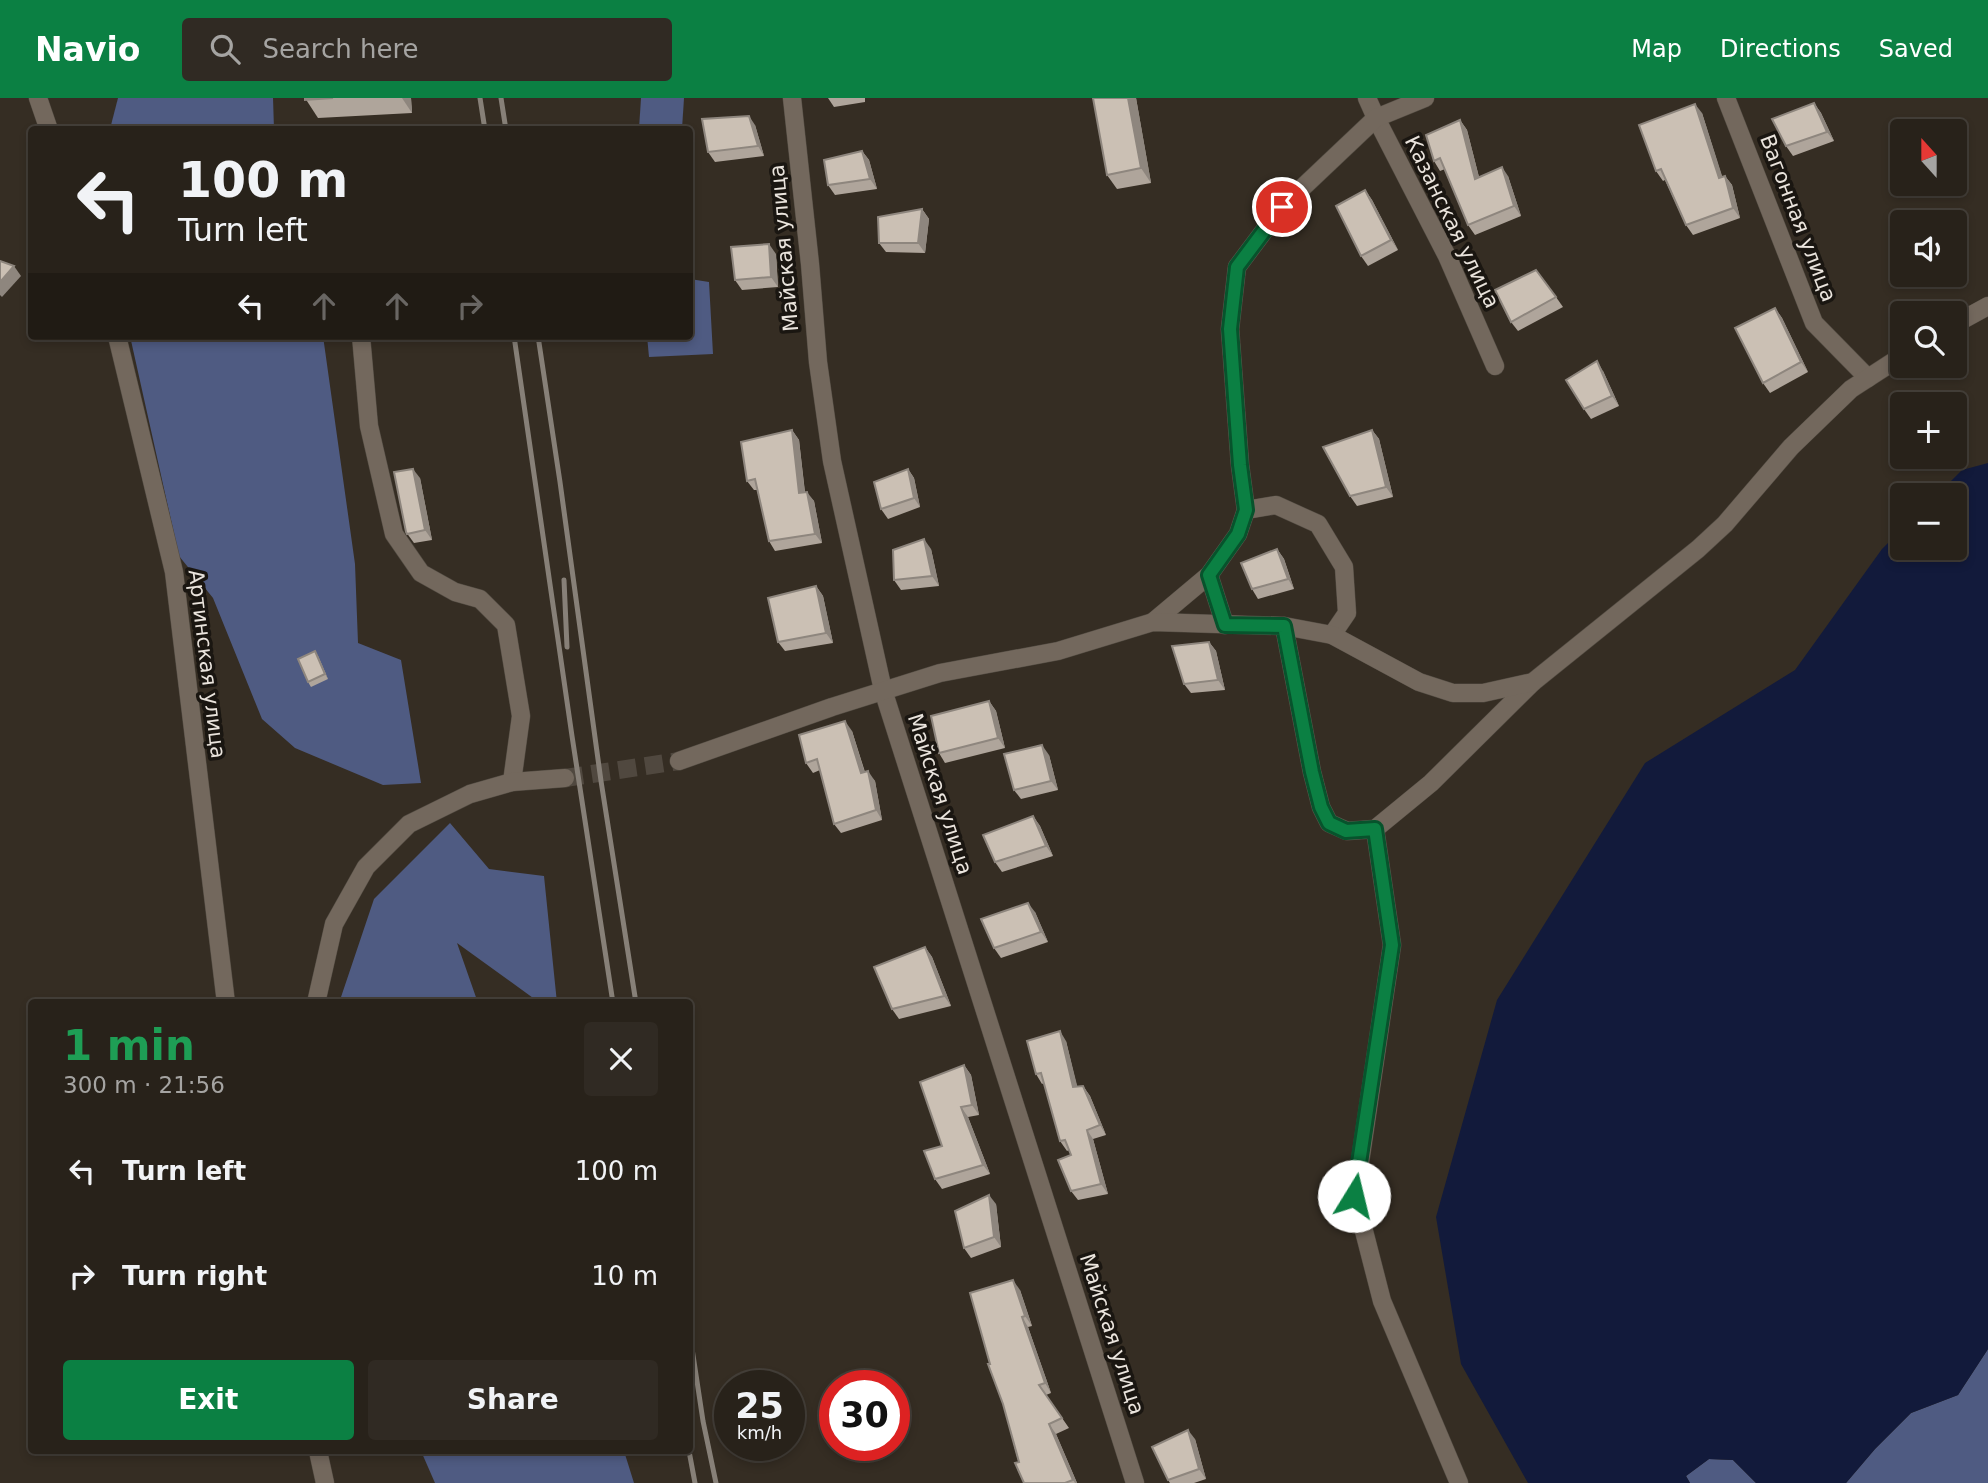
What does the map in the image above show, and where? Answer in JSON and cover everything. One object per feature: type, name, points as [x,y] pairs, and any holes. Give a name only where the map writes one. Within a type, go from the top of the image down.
[{"type":"street","points":[[38,98],[48,126]]},
{"type":"street","name":"Майская улица","points":[[792,98],[818,362],[831,449],[883,690],[1135,1483]]},
{"type":"street","name":"Казанская улица","points":[[1367,98],[1447,256],[1495,366]]},
{"type":"street","points":[[1153,622],[1209,575],[1238,534],[1246,510],[1230,329],[1237,267],[1282,207],[1376,118],[1424,98]]},
{"type":"street","name":"Вагонная улица","points":[[1726,98],[1814,323],[1868,378]]},
{"type":"street","points":[[1967,317],[1988,306]]},
{"type":"street","name":"Артинская улица","points":[[118,340],[174,572],[226,999]]},
{"type":"street","points":[[361,340],[369,426],[394,534],[421,573],[455,592],[480,599],[506,625],[521,716],[513,782]]},
{"type":"street","points":[[1284,626],[1321,807],[1329,823],[1346,831],[1375,829],[1431,783],[1534,682],[1698,550],[1725,524],[1791,447],[1850,389],[1890,364]]},
{"type":"street","points":[[1246,510],[1276,505],[1318,524],[1344,567],[1347,613],[1332,635]]},
{"type":"street","points":[[1209,575],[1225,625]]},
{"type":"street","points":[[679,761],[883,690],[940,673],[1058,651],[1153,622],[1284,626],[1332,635],[1419,682],[1453,693],[1483,693],[1534,682]]},
{"type":"street","points":[[317,999],[334,924],[366,867],[409,824],[470,794],[513,782],[565,778]]},
{"type":"street","points":[[1375,829],[1392,945],[1354,1196],[1382,1301],[1459,1483]]},
{"type":"street","points":[[319,1454],[325,1483]]},
{"type":"shaded area","points":[[118,98],[273,98],[274,126],[111,126]]},
{"type":"shaded area","points":[[641,98],[684,98],[682,126],[639,126]]},
{"type":"shaded area","points":[[693,279],[709,282],[713,354],[649,357],[647,340],[693,340]]},
{"type":"shaded area","points":[[131,340],[324,340],[355,564],[358,643],[401,660],[421,783],[383,785],[295,748],[262,719],[213,598],[179,556]]},
{"type":"shaded area","points":[[1988,463],[1988,1349],[1958,1395],[1911,1413],[1846,1483],[1756,1483],[1733,1460],[1709,1459],[1686,1476],[1690,1483],[1528,1483],[1461,1364],[1436,1217],[1497,1000],[1645,763],[1795,670],[1890,541],[1890,560],[1967,560],[1967,483],[1949,483],[1967,469]]},
{"type":"shaded area","points":[[450,823],[489,869],[544,876],[557,999],[534,999],[457,943],[477,999],[340,999],[374,899]]},
{"type":"shaded area","points":[[1988,1349],[1988,1483],[1846,1483],[1911,1413],[1958,1395]]},
{"type":"shaded area","points":[[422,1454],[625,1454],[634,1483],[435,1483]]},
{"type":"shaded area","points":[[1709,1459],[1733,1460],[1756,1483],[1690,1483],[1686,1476]]},
{"type":"building","points":[[1093,98],[1128,98],[1141,168],[1107,175]]},
{"type":"building","points":[[1814,103],[1827,132],[1786,146],[1772,119]]},
{"type":"building","points":[[1695,104],[1719,178],[1725,176],[1733,208],[1686,225],[1661,169],[1656,171],[1639,125]]},
{"type":"building","points":[[749,116],[758,146],[708,152],[702,119]]},
{"type":"building","points":[[1460,120],[1475,179],[1502,167],[1514,206],[1468,225],[1440,158],[1434,161],[1426,135]]},
{"type":"building","points":[[862,151],[870,179],[828,185],[824,160]]},
{"type":"building","points":[[1365,190],[1391,240],[1361,256],[1336,206]]},
{"type":"building","points":[[922,209],[918,243],[879,243],[878,217]]},
{"type":"building","points":[[769,244],[771,277],[735,280],[731,247]]},
{"type":"building","points":[[0,261],[14,266],[0,282]]},
{"type":"building","points":[[1536,270],[1556,297],[1511,322],[1495,290]]},
{"type":"building","points":[[1775,308],[1801,362],[1763,383],[1735,328]]},
{"type":"building","points":[[1597,361],[1612,396],[1584,409],[1566,380]]},
{"type":"building","points":[[792,430],[799,493],[807,492],[815,534],[769,541],[755,479],[747,481],[741,442]]},
{"type":"building","points":[[1372,430],[1386,487],[1350,496],[1323,447]]},
{"type":"building","points":[[413,469],[425,530],[407,534],[394,472]]},
{"type":"building","points":[[908,469],[914,498],[881,509],[874,482]]},
{"type":"building","points":[[924,539],[932,576],[894,580],[893,550]]},
{"type":"building","points":[[1277,549],[1288,579],[1252,589],[1241,563]]},
{"type":"building","points":[[816,586],[826,633],[778,642],[768,598]]},
{"type":"building","points":[[1209,642],[1218,680],[1184,684],[1172,646]]},
{"type":"building","points":[[315,651],[325,674],[308,682],[298,659]]},
{"type":"building","points":[[989,701],[998,738],[939,753],[931,716]]},
{"type":"building","points":[[845,721],[861,773],[868,771],[876,810],[834,824],[817,759],[806,763],[799,735]]},
{"type":"building","points":[[1042,745],[1051,781],[1014,790],[1004,754]]},
{"type":"building","points":[[1033,816],[1046,846],[995,862],[983,835]]},
{"type":"building","points":[[1028,903],[1041,932],[994,948],[981,919]]},
{"type":"building","points":[[925,947],[944,996],[892,1009],[874,967]]},
{"type":"building","points":[[1060,1031],[1073,1087],[1083,1086],[1100,1125],[1087,1130],[1101,1184],[1071,1191],[1058,1160],[1071,1155],[1065,1140],[1060,1141],[1041,1073],[1036,1074],[1027,1041]]},
{"type":"building","points":[[964,1065],[972,1105],[961,1107],[983,1165],[935,1179],[924,1151],[942,1146],[920,1082]]},
{"type":"building","points":[[989,1195],[994,1237],[964,1248],[955,1211]]},
{"type":"building","points":[[1013,1280],[1025,1316],[1022,1317],[1045,1383],[1039,1385],[1062,1418],[1049,1424],[1073,1480],[1065,1483],[1024,1483],[1015,1463],[1019,1462],[1003,1404],[988,1364],[970,1293]]},
{"type":"building","points":[[1188,1430],[1199,1469],[1168,1480],[1152,1447]]},
{"type":"tunnel","points":[[565,778],[679,761]]},
{"type":"railway","points":[[480,98],[484,126]]},
{"type":"railway","points":[[501,98],[505,126]]},
{"type":"railway","points":[[515,340],[612,999]]},
{"type":"railway","points":[[539,340],[601,781],[635,999]]},
{"type":"railway","points":[[564,580],[567,647]]},
{"type":"railway","points":[[693,1355],[716,1483]]},
{"type":"railway","points":[[690,1454],[695,1483]]},
{"type":"route","points":[[1282,207],[1237,267],[1230,329],[1246,510],[1238,534],[1209,575],[1225,625],[1284,626],[1312,772],[1321,807],[1329,823],[1346,831],[1375,829],[1392,945],[1354,1196]]}]
